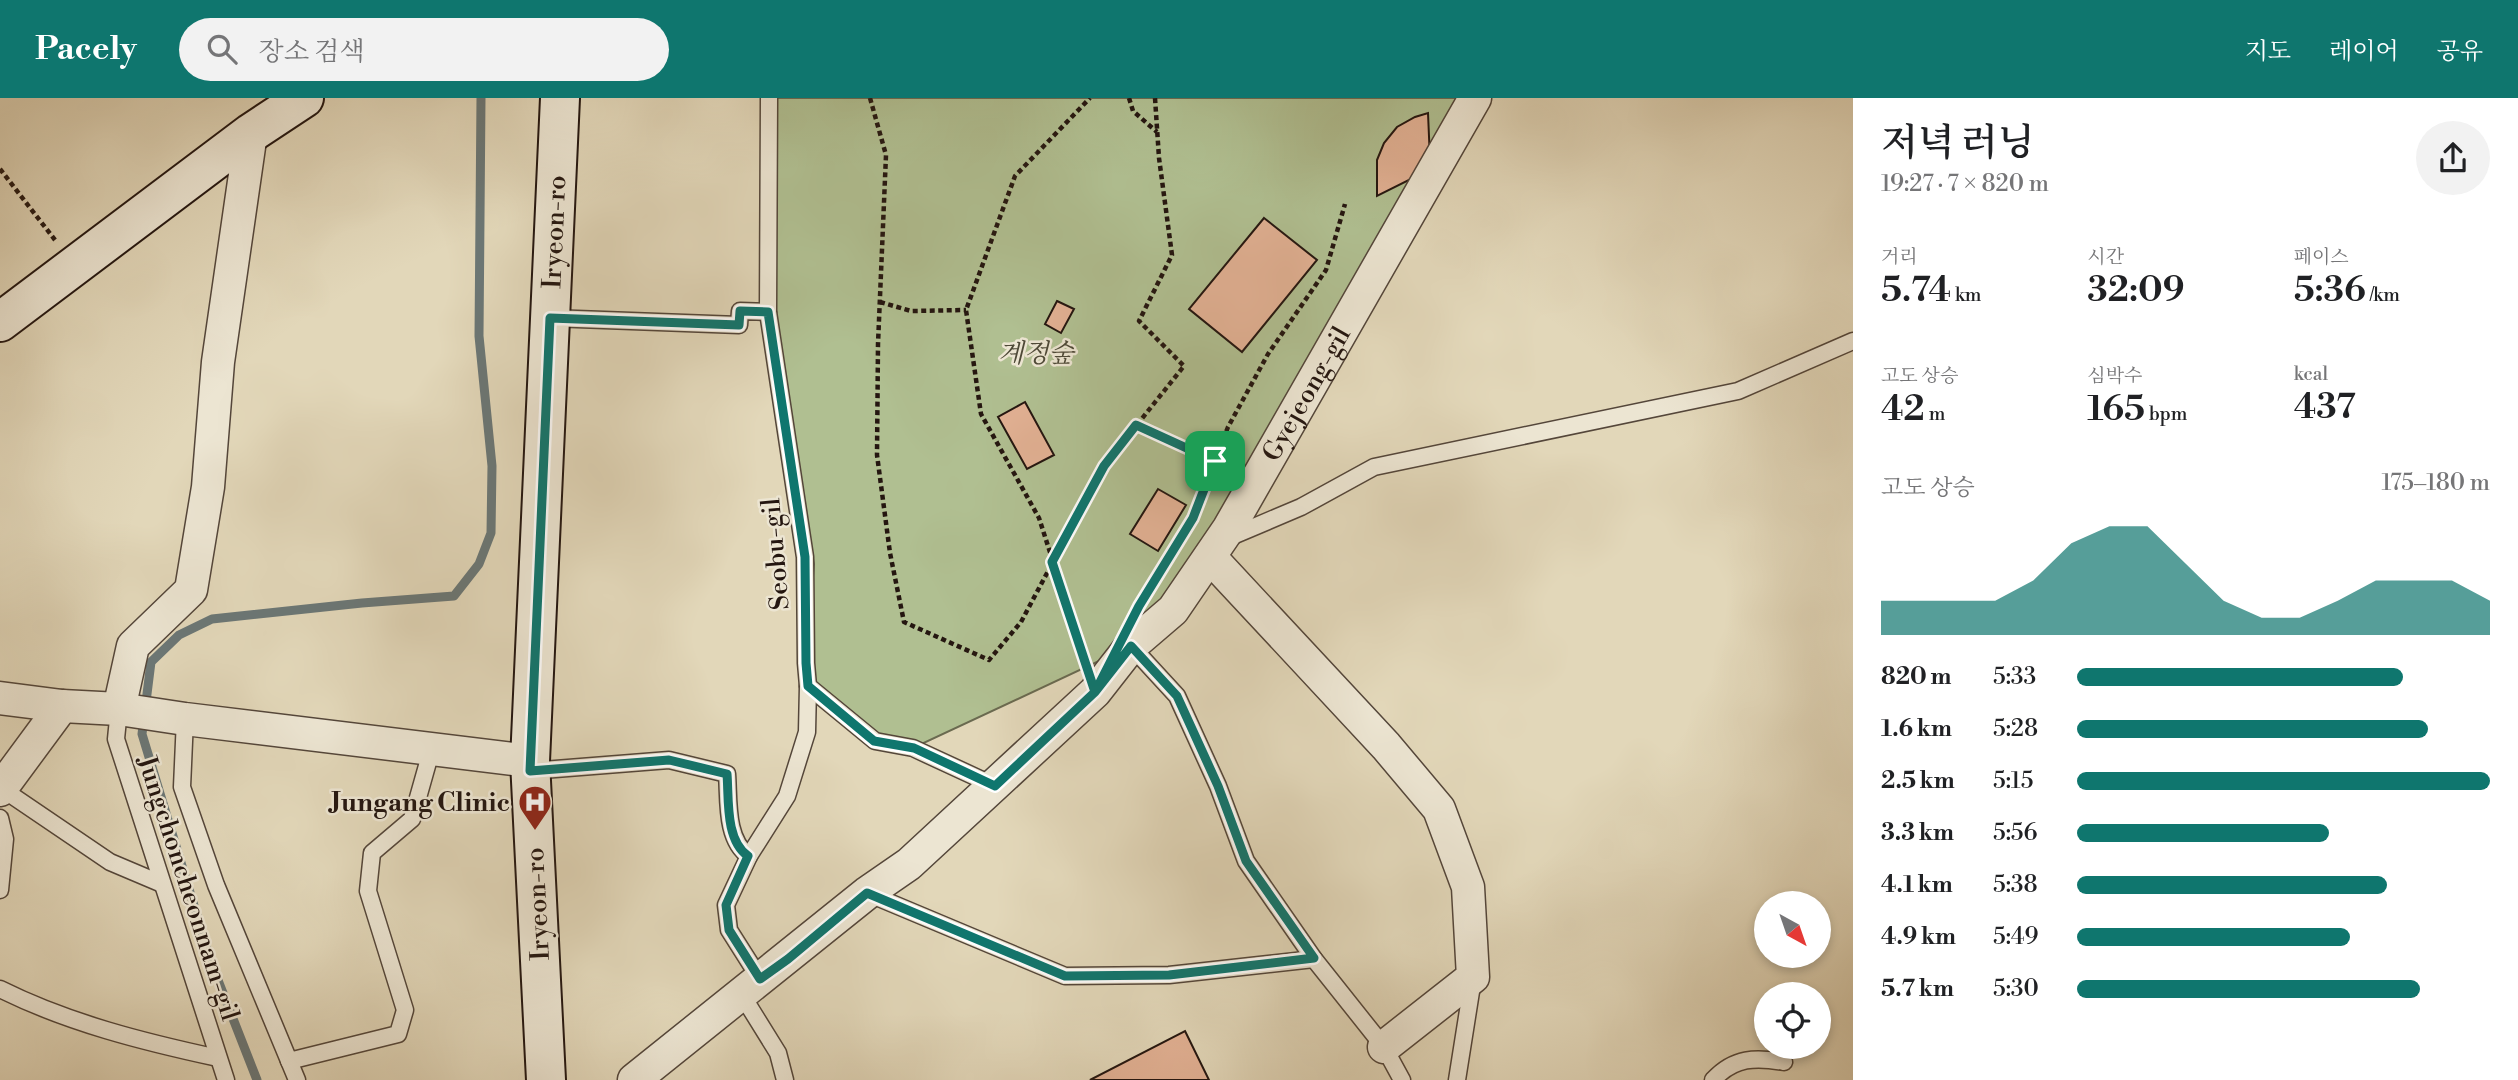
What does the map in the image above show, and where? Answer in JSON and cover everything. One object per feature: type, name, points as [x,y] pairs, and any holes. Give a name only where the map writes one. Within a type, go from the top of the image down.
[{"type":"street","points":[[0,322],[251,133],[304,98]]},
{"type":"street","name":"Iryeon-ro","points":[[546,1080],[530,766],[560,98]]},
{"type":"street","name":"Gyejeong-gil","points":[[635,1080],[867,893],[909,864],[1095,692],[1131,646],[1173,610],[1215,550],[1475,98]]},
{"type":"street","points":[[119,709],[133,646],[191,590],[208,487],[218,362],[251,133]]},
{"type":"street","points":[[1215,550],[1439,809],[1468,887],[1473,977],[1384,1047]]},
{"type":"street","points":[[0,698],[62,706],[119,709],[432,748],[530,766]]},
{"type":"street","points":[[0,799],[62,706]]},
{"type":"lane","name":"Seobu-gil","points":[[769,98],[768,312],[805,557],[807,732],[787,796],[748,856],[726,905],[729,930],[778,1053],[785,1080]]},
{"type":"lane","points":[[550,318],[739,325],[740,311],[768,312]]},
{"type":"lane","points":[[1215,550],[1374,467],[1738,391],[1853,341]]},
{"type":"lane","points":[[1131,646],[1177,696],[1218,786],[1246,861],[1314,958],[1384,1047],[1402,1080]]},
{"type":"lane","points":[[808,686],[874,741],[914,748],[995,786]]},
{"type":"lane","name":"Jungchoncheonnam-gil","points":[[119,709],[116,739],[226,1080]]},
{"type":"lane","points":[[185,719],[181,787],[216,885],[297,1080]]},
{"type":"lane","points":[[289,1061],[398,1034],[405,1010],[368,891],[372,853],[412,819],[432,748]]},
{"type":"lane","points":[[530,766],[669,760],[727,774],[731,825],[740,850],[748,856]]},
{"type":"lane","points":[[0,799],[110,862],[162,884]]},
{"type":"lane","points":[[0,799],[5,839],[0,890]]},
{"type":"lane","points":[[867,893],[1065,976],[1169,975],[1314,958]]},
{"type":"lane","points":[[1457,1080],[1473,977]]},
{"type":"lane","points":[[0,989],[20,999],[138,1041],[218,1058]]},
{"type":"lane","points":[[1713,1080],[1738,1061],[1759,1058],[1784,1062]]},
{"type":"path","points":[[870,98],[886,155],[877,455],[890,553],[904,622],[989,660],[1021,622],[1104,466],[1184,366],[1139,321],[1172,256],[1155,98]]},
{"type":"path","points":[[1090,98],[1015,176],[965,310],[981,414],[1039,518],[1095,692]]},
{"type":"path","points":[[1129,98],[1133,111],[1157,133]]},
{"type":"path","points":[[0,169],[75,265]]},
{"type":"path","points":[[1160,573],[1193,518],[1228,426],[1268,354],[1326,270],[1345,204]]},
{"type":"path","points":[[880,302],[911,311],[965,310]]},
{"type":"path","points":[[1136,425],[1215,461]]},
{"type":"green space","name":"계정숲","points":[[771,98],[1475,98],[1229,528],[1131,646],[913,748],[875,741],[808,686],[806,663],[814,564],[768,312]]},
{"type":"building","points":[[1428,113],[1430,160],[1421,174],[1377,196],[1377,160],[1384,143],[1397,127]]},
{"type":"building","points":[[1264,218],[1317,260],[1242,352],[1189,309]]},
{"type":"building","points":[[1057,301],[1074,309],[1061,333],[1045,324]]},
{"type":"building","points":[[1025,402],[1054,455],[1027,469],[998,417]]},
{"type":"building","points":[[1158,489],[1186,505],[1158,551],[1130,534]]},
{"type":"building","points":[[1185,1031],[1209,1080],[1090,1080]]},
{"type":"waterway","points":[[257,1080],[212,965],[142,734],[151,662],[179,635],[212,619],[454,596],[479,564],[491,533],[492,466],[479,336],[481,98]]},
{"type":"place","name":"Jungang Clinic","points":[[535,832]]},
{"type":"route","points":[[1215,461],[1136,425],[1104,466],[1052,562],[1095,692],[1131,646],[1177,696],[1218,786],[1246,861],[1314,958],[1169,975],[1065,976],[867,893],[760,979],[729,930],[726,905],[748,856],[740,850],[731,825],[727,774],[669,760],[530,771],[550,318],[739,325],[740,311],[768,312],[805,557],[808,686],[874,741],[914,748],[995,786],[1095,692],[1139,606],[1193,518],[1215,461]]}]
